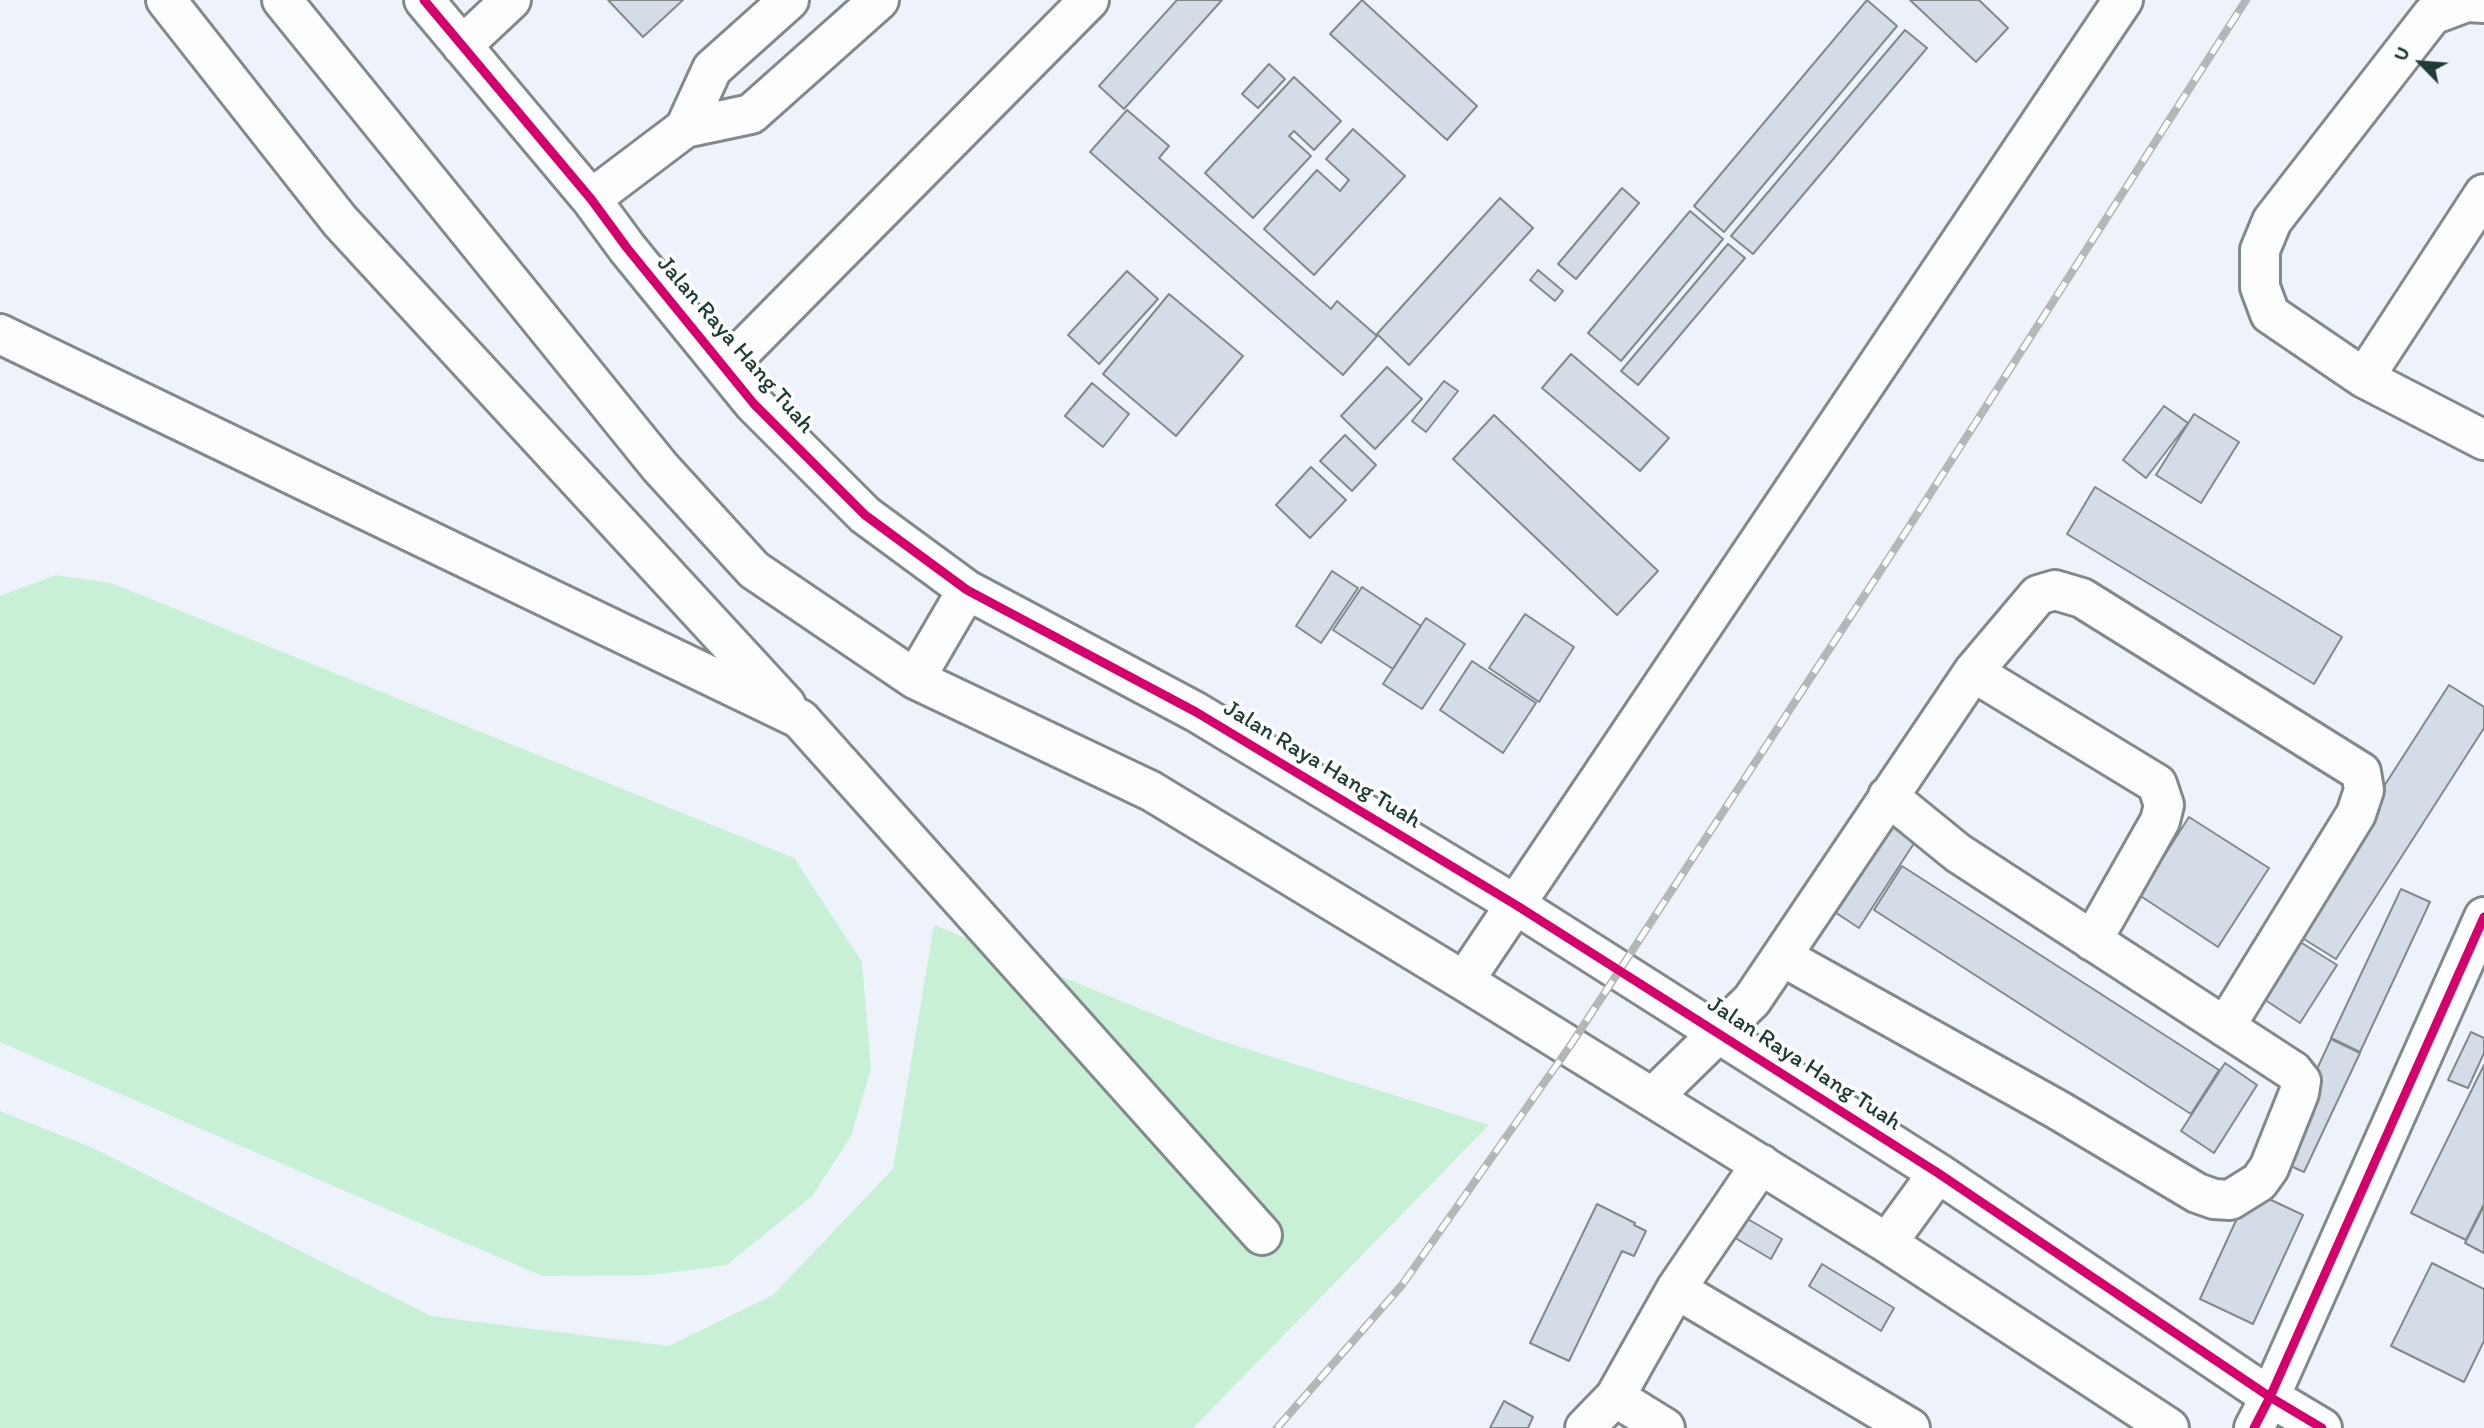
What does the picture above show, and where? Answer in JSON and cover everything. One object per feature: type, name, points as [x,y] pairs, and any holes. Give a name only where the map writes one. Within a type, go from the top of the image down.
[{"type":"street","points":[[166,0],[340,221],[800,719],[1262,1235]]},
{"type":"street","points":[[282,0],[660,467],[754,570],[915,679],[1152,791],[1761,1164],[2169,1428]]},
{"type":"street","name":"Jalan Raya Hang Tuah","points":[[424,0],[591,199],[627,248],[754,404],[864,515],[967,590],[1196,712],[1516,905],[1938,1173],[2262,1413],[2322,1428]]},
{"type":"street","points":[[462,46],[511,0]]},
{"type":"street","points":[[685,128],[712,69],[789,0]]},
{"type":"street","points":[[591,199],[685,128],[751,114],[879,0]]},
{"type":"street","points":[[725,368],[1089,0]]},
{"type":"street","points":[[1464,981],[2123,0]]},
{"type":"street","points":[[2484,3],[2468,2],[2432,15],[2272,221],[2260,250],[2260,287],[2270,314],[2364,379],[2484,440]]},
{"type":"street","points":[[712,69],[751,114]]},
{"type":"street","points":[[2364,379],[2484,194]]},
{"type":"street","points":[[0,334],[800,719]]},
{"type":"street","points":[[915,679],[967,590]]},
{"type":"street","points":[[1653,1097],[1752,1000],[1973,672],[2038,595],[2054,590],[2082,598],[2361,772],[2364,790],[2356,814],[2225,1027]]},
{"type":"street","points":[[1973,672],[2157,784],[2164,805],[2160,821],[2092,941]]},
{"type":"street","points":[[1783,957],[2058,1110],[2197,1193],[2214,1199],[2230,1200],[2259,1182],[2269,1168],[2300,1093],[2301,1081],[2293,1071],[1958,853],[1888,796]]},
{"type":"street","points":[[2262,1413],[2484,917]]},
{"type":"street","points":[[1585,1428],[1615,1397],[1676,1289],[1761,1164]]},
{"type":"street","points":[[1886,1243],[1938,1173]]},
{"type":"street","points":[[1676,1289],[1910,1428]]},
{"type":"street","points":[[1615,1397],[1665,1428]]},
{"type":"green space","points":[[56,575],[111,583],[794,858],[862,962],[871,1069],[851,1136],[812,1196],[727,1265],[652,1275],[542,1276],[0,1042],[0,596]]},
{"type":"green space","points":[[934,925],[1215,1039],[1489,1125],[1193,1428],[0,1428],[0,1111],[93,1148],[431,1316],[669,1346],[773,1295],[893,1169]]},
{"type":"building","points":[[608,0],[683,0],[643,37]]},
{"type":"building","points":[[1177,0],[1222,0],[1124,109],[1099,86]]},
{"type":"building","points":[[1362,0],[1477,106],[1447,140],[1330,34]]},
{"type":"building","points":[[1867,0],[1897,26],[1724,232],[1694,206]]},
{"type":"building","points":[[1910,0],[1979,0],[2008,28],[1976,62]]},
{"type":"building","points":[[1905,30],[1927,48],[1753,254],[1731,236]]},
{"type":"building","points":[[1269,64],[1285,79],[1258,108],[1242,94]]},
{"type":"building","points":[[1294,77],[1341,121],[1314,150],[1294,131],[1289,136],[1311,156],[1253,218],[1205,173]]},
{"type":"building","points":[[1127,110],[1169,146],[1159,158],[1331,309],[1337,301],[1377,336],[1343,375],[1090,152]]},
{"type":"building","points":[[1353,129],[1405,176],[1314,275],[1264,229],[1317,170],[1340,191],[1349,180],[1326,159]]},
{"type":"building","points":[[1622,188],[1639,203],[1576,279],[1558,264]]},
{"type":"building","points":[[1500,198],[1533,228],[1409,365],[1377,334]]},
{"type":"building","points":[[1690,211],[1723,239],[1621,361],[1588,333]]},
{"type":"building","points":[[1728,244],[1745,258],[1638,385],[1621,371]]},
{"type":"building","points":[[1538,270],[1563,291],[1555,301],[1530,280]]},
{"type":"building","points":[[1127,271],[1158,299],[1099,364],[1068,335]]},
{"type":"building","points":[[1169,294],[1243,356],[1176,436],[1103,374]]},
{"type":"building","points":[[1571,354],[1669,438],[1640,471],[1542,388]]},
{"type":"building","points":[[1387,367],[1422,399],[1375,449],[1341,416]]},
{"type":"building","points":[[1444,381],[1458,391],[1426,432],[1412,421]]},
{"type":"building","points":[[1092,383],[1129,414],[1103,447],[1065,416]]},
{"type":"building","points":[[2164,406],[2188,423],[2146,478],[2123,460]]},
{"type":"building","points":[[2194,414],[2239,442],[2201,503],[2156,475]]},
{"type":"building","points":[[1494,415],[1658,571],[1617,615],[1453,459]]},
{"type":"building","points":[[1345,435],[1376,465],[1352,491],[1320,461]]},
{"type":"building","points":[[1311,467],[1346,500],[1310,538],[1276,505]]},
{"type":"building","points":[[2095,487],[2342,637],[2314,684],[2067,534]]},
{"type":"building","points":[[1332,571],[1358,588],[1321,643],[1296,626]]},
{"type":"building","points":[[1362,587],[1421,626],[1393,669],[1333,630]]},
{"type":"building","points":[[1525,614],[1574,647],[1539,702],[1489,668]]},
{"type":"building","points":[[1426,618],[1465,644],[1422,709],[1383,684]]},
{"type":"building","points":[[1472,661],[1536,703],[1503,753],[1440,710]]},
{"type":"building","points":[[2449,685],[2484,707],[2484,728],[2336,959],[2291,931]]},
{"type":"building","points":[[1881,810],[1920,834],[1859,928],[1821,903]]},
{"type":"building","points":[[2189,817],[2269,868],[2218,947],[2139,895]]},
{"type":"building","points":[[1902,866],[2219,1070],[2191,1114],[1874,910]]},
{"type":"building","points":[[2401,889],[2430,902],[2360,1052],[2331,1038]]},
{"type":"building","points":[[2289,935],[2337,965],[2300,1023],[2253,992]]},
{"type":"building","points":[[2471,1032],[2484,1038],[2484,1053],[2468,1088],[2448,1080]]},
{"type":"building","points":[[2331,1039],[2360,1053],[2304,1172],[2275,1159]]},
{"type":"building","points":[[2225,1063],[2257,1085],[2214,1153],[2181,1131]]},
{"type":"building","points":[[2484,1065],[2484,1204],[2466,1240],[2411,1213]]},
{"type":"building","points":[[2250,1190],[2303,1215],[2253,1324],[2200,1299]]},
{"type":"building","points":[[1597,1204],[1646,1231],[1634,1256],[1622,1251],[1569,1361],[1530,1343]]},
{"type":"building","points":[[2484,1206],[2484,1253],[2465,1243]]},
{"type":"building","points":[[1741,1215],[1782,1239],[1771,1259],[1730,1235]]},
{"type":"building","points":[[2432,1263],[2484,1289],[2484,1341],[2464,1382],[2391,1346]]},
{"type":"building","points":[[1822,1264],[1894,1308],[1881,1331],[1809,1286]]},
{"type":"building","points":[[1504,1401],[1533,1417],[1528,1428],[1490,1428]]},
{"type":"railway","points":[[1277,1428],[1402,1285],[1570,1046],[1898,544],[2246,0]]},
{"type":"cycle path","points":[[424,0],[591,199],[627,248],[754,404],[865,515],[967,590],[1196,712],[1516,905],[1938,1173],[2270,1397],[2322,1428]]},
{"type":"cycle path","points":[[2254,1428],[2484,917]]}]
